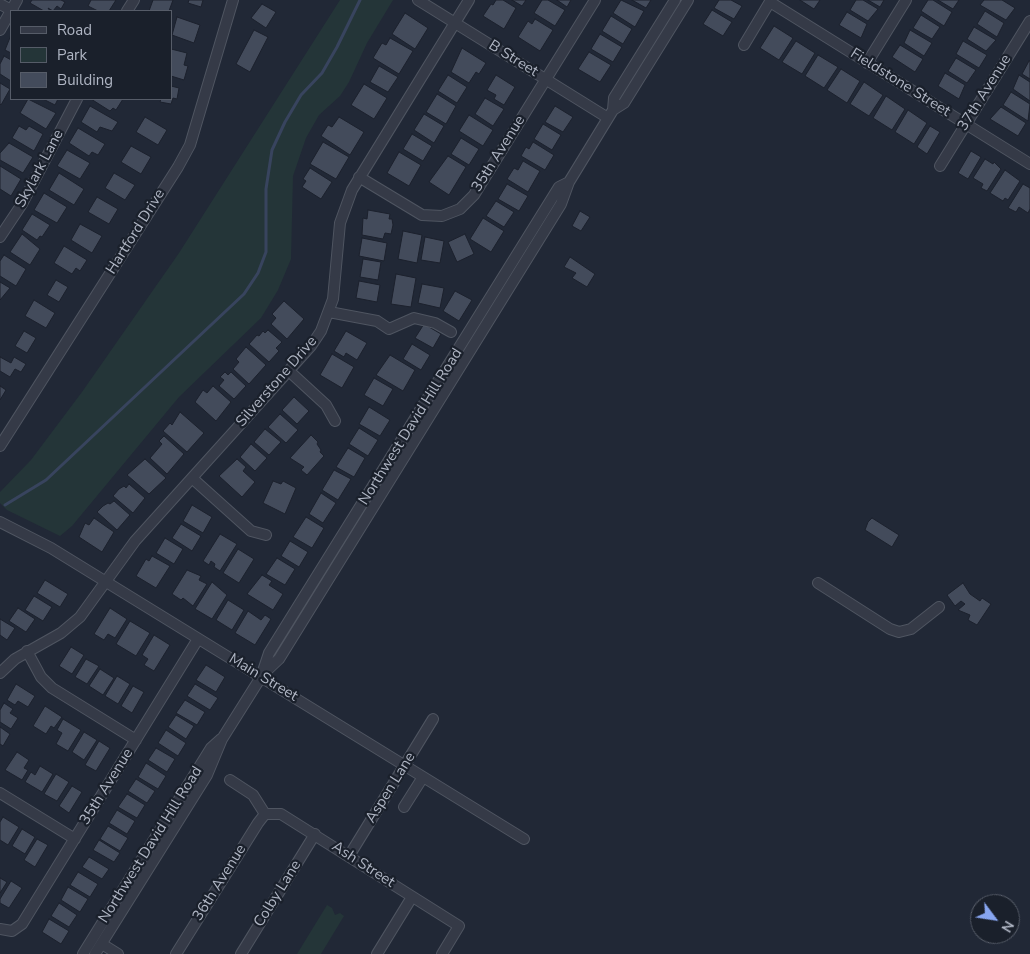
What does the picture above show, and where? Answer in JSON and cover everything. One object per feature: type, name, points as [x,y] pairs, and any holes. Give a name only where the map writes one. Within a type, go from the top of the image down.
[{"type":"street","name":"Hartford Drive","points":[[0,446],[178,167],[190,144],[233,0]]},
{"type":"street","name":"B Street","points":[[418,0],[546,79],[610,114]]},
{"type":"street","name":"Silverstone Drive","points":[[0,674],[27,651],[66,630],[85,610],[135,541],[311,346],[329,312],[336,285],[340,223],[347,201],[359,177],[469,0]]},
{"type":"street","name":"35th Avenue","points":[[359,177],[418,213],[438,216],[457,211],[472,198],[595,0]]},
{"type":"street","name":"Northwest David Hill Road","points":[[95,954],[207,775],[222,739],[261,677],[266,658],[559,187],[569,182],[610,114],[614,98],[675,0]]},
{"type":"street","name":"Northwest David Hill Road","points":[[610,114],[624,103],[688,0]]},
{"type":"street","points":[[867,63],[906,0]]},
{"type":"street","points":[[744,45],[770,1]]},
{"type":"street","name":"Fieldstone Street","points":[[770,1],[1030,164]]},
{"type":"street","points":[[0,30],[10,14]]},
{"type":"street","name":"37th Avenue","points":[[940,166],[1030,21]]},
{"type":"street","name":"Skylark Lane","points":[[0,237],[22,204],[76,100]]},
{"type":"street","points":[[329,312],[377,321],[389,329],[414,318],[435,323],[451,332]]},
{"type":"street","points":[[289,371],[326,405],[335,421]]},
{"type":"street","points":[[192,478],[251,531],[266,535]]},
{"type":"street","name":"Main Street","points":[[0,522],[51,548],[524,839]]},
{"type":"street","points":[[818,584],[883,625],[899,632],[911,629],[939,608]]},
{"type":"street","name":"35th Avenue","points":[[0,929],[12,930],[22,924],[198,639]]},
{"type":"street","points":[[27,651],[41,677],[52,688],[136,740]]},
{"type":"street","name":"Aspen Lane","points":[[349,856],[433,719]]},
{"type":"street","name":"Northwest David Hill Road","points":[[83,954],[211,748],[222,739]]},
{"type":"street","points":[[404,807],[423,777]]},
{"type":"street","points":[[230,780],[253,795],[265,814]]},
{"type":"street","points":[[0,793],[75,839]]},
{"type":"street","name":"Ash Street","points":[[265,814],[281,814],[459,926],[442,954]]},
{"type":"street","name":"36th Avenue","points":[[176,954],[258,822],[265,814]]},
{"type":"street","name":"Colby Lane","points":[[241,954],[315,834]]},
{"type":"street","points":[[377,954],[412,897]]},
{"type":"street","points":[[102,944],[118,954]]},
{"type":"green space","points":[[340,0],[393,0],[367,43],[349,82],[340,96],[319,115],[306,138],[293,176],[291,259],[278,290],[261,318],[179,397],[72,526],[60,536],[7,510],[0,503],[0,492],[31,460],[82,392],[179,253]]},
{"type":"green space","points":[[327,905],[332,908],[335,915],[340,913],[344,916],[321,954],[297,954]]},
{"type":"building","points":[[32,0],[61,0],[65,2],[61,9],[57,6],[54,10],[48,8],[49,10],[42,10],[30,3]]},
{"type":"building","points":[[91,0],[116,0],[110,10],[96,10],[88,6]]},
{"type":"building","points":[[153,0],[173,0],[169,10],[149,10]]},
{"type":"building","points":[[189,0],[203,0],[201,7],[188,3]]},
{"type":"building","points":[[496,0],[503,0],[516,8],[504,29],[483,16]]},
{"type":"building","points":[[512,0],[526,0],[522,6]]},
{"type":"building","points":[[542,0],[548,0],[565,10],[555,26],[534,13]]},
{"type":"building","points":[[557,0],[571,0],[567,7]]},
{"type":"building","points":[[621,0],[644,11],[635,27],[613,13]]},
{"type":"building","points":[[632,0],[651,0],[646,8]]},
{"type":"building","points":[[719,0],[731,0],[742,6],[734,19],[714,8]]},
{"type":"building","points":[[800,0],[820,0],[814,9]]},
{"type":"building","points":[[856,0],[863,0],[878,9],[868,21],[850,10]]},
{"type":"building","points":[[868,0],[884,0],[880,7]]},
{"type":"building","points":[[928,0],[933,0],[952,12],[944,26],[921,11]]},
{"type":"building","points":[[938,0],[959,0],[953,9]]},
{"type":"building","points":[[984,0],[1002,0],[1015,8],[1006,20],[980,5]]},
{"type":"building","points":[[262,4],[276,12],[266,28],[251,18]]},
{"type":"building","points":[[712,10],[732,22],[723,36],[703,24]]},
{"type":"building","points":[[985,11],[1004,23],[997,37],[977,24]]},
{"type":"building","points":[[847,12],[867,24],[861,38],[839,25]]},
{"type":"building","points":[[405,13],[428,28],[415,49],[392,34]]},
{"type":"building","points":[[921,15],[940,27],[932,39],[913,28]]},
{"type":"building","points":[[611,16],[632,29],[623,44],[602,31]]},
{"type":"building","points":[[177,17],[200,25],[194,43],[172,35]]},
{"type":"building","points":[[535,19],[553,30],[540,51],[518,37],[528,21],[532,24]]},
{"type":"building","points":[[774,26],[793,38],[779,60],[760,48]]},
{"type":"building","points":[[974,27],[996,40],[986,51],[967,39]]},
{"type":"building","points":[[254,30],[268,37],[250,72],[236,64]]},
{"type":"building","points":[[910,30],[932,43],[924,56],[904,43]]},
{"type":"building","points":[[600,34],[622,47],[613,62],[591,49]]},
{"type":"building","points":[[10,38],[10,52],[5,50]]},
{"type":"building","points":[[390,38],[413,51],[399,74],[373,58],[382,43],[386,45]]},
{"type":"building","points":[[796,41],[815,53],[802,74],[782,62]]},
{"type":"building","points":[[963,41],[987,55],[979,68],[956,54]]},
{"type":"building","points":[[900,45],[923,59],[915,72],[892,57]]},
{"type":"building","points":[[462,48],[486,63],[479,74],[476,72],[469,83],[451,72]]},
{"type":"building","points":[[172,49],[187,53],[184,65],[188,66],[184,80],[172,76]]},
{"type":"building","points":[[589,52],[611,65],[600,82],[578,69]]},
{"type":"building","points":[[818,55],[838,67],[824,88],[805,76]]},
{"type":"building","points":[[4,56],[10,59],[10,80],[0,74],[0,64]]},
{"type":"building","points":[[956,58],[976,70],[967,83],[948,71]]},
{"type":"building","points":[[1030,61],[1030,79],[1022,74]]},
{"type":"building","points":[[379,66],[398,77],[388,92],[370,82]]},
{"type":"building","points":[[841,69],[860,81],[847,103],[827,90]]},
{"type":"building","points":[[945,73],[965,85],[959,99],[938,86]]},
{"type":"building","points":[[448,75],[467,87],[457,103],[438,91]]},
{"type":"building","points":[[496,75],[515,87],[504,105],[494,99],[496,95],[487,90]]},
{"type":"building","points":[[1019,75],[1030,82],[1030,101],[1013,89]]},
{"type":"building","points":[[864,82],[883,95],[869,116],[850,104]]},
{"type":"building","points":[[0,83],[10,89],[1,105],[0,104]]},
{"type":"building","points":[[364,84],[387,98],[374,119],[351,105]]},
{"type":"building","points":[[172,86],[179,88],[177,99],[173,98],[171,104],[160,102],[161,100],[172,100]]},
{"type":"building","points":[[1011,92],[1030,104],[1028,121],[1003,105]]},
{"type":"building","points":[[437,94],[456,106],[446,124],[426,112]]},
{"type":"building","points":[[886,96],[905,109],[892,130],[873,118]]},
{"type":"building","points":[[485,98],[504,109],[493,126],[475,114]]},
{"type":"building","points":[[27,100],[30,100],[56,113],[46,129],[20,113]]},
{"type":"building","points":[[45,100],[58,100],[55,105]]},
{"type":"building","points":[[93,100],[122,100],[116,110],[113,108],[110,111]]},
{"type":"building","points":[[90,106],[118,122],[112,131],[100,127],[97,132],[81,122]]},
{"type":"building","points":[[555,106],[573,117],[563,132],[545,122]]},
{"type":"building","points":[[1001,107],[1026,123],[1018,136],[990,119]]},
{"type":"building","points":[[908,110],[927,123],[914,144],[895,132]]},
{"type":"building","points":[[424,114],[444,126],[434,143],[414,130]]},
{"type":"building","points":[[469,115],[493,130],[483,146],[459,131]]},
{"type":"building","points":[[145,117],[167,130],[158,145],[136,132]]},
{"type":"building","points":[[339,117],[364,132],[350,155],[321,136],[328,125],[332,127]]},
{"type":"building","points":[[543,124],[561,135],[552,150],[534,139]]},
{"type":"building","points":[[19,126],[26,130],[29,126],[43,134],[34,151],[12,138]]},
{"type":"building","points":[[930,126],[940,132],[927,154],[917,147]]},
{"type":"building","points":[[78,128],[105,144],[98,155],[92,152],[89,156],[69,143]]},
{"type":"building","points":[[412,134],[432,146],[423,161],[403,149]]},
{"type":"building","points":[[461,138],[479,149],[469,165],[451,154]]},
{"type":"building","points":[[323,142],[349,157],[336,179],[310,164]]},
{"type":"building","points":[[533,142],[554,155],[545,170],[521,156],[526,147],[529,149]]},
{"type":"building","points":[[9,143],[33,157],[23,173],[0,160],[0,153]]},
{"type":"building","points":[[131,146],[151,157],[141,174],[121,162]]},
{"type":"building","points":[[67,150],[90,163],[80,179],[57,166]]},
{"type":"building","points":[[971,151],[981,157],[968,179],[958,173]]},
{"type":"building","points":[[399,152],[421,165],[409,186],[387,173]]},
{"type":"building","points":[[448,156],[466,167],[449,195],[429,182]]},
{"type":"building","points":[[985,159],[993,164],[994,162],[1001,169],[987,191],[981,188],[983,184],[973,178]]},
{"type":"building","points":[[523,161],[540,171],[528,192],[507,179],[514,168],[518,170]]},
{"type":"building","points":[[0,166],[21,179],[11,196],[0,189]]},
{"type":"building","points":[[310,168],[332,182],[321,199],[302,187],[306,181],[303,179]]},
{"type":"building","points":[[1005,170],[1020,181],[1008,200],[1005,198],[1003,201],[990,193]]},
{"type":"building","points":[[59,173],[84,189],[74,205],[49,190]]},
{"type":"building","points":[[114,173],[135,185],[125,200],[105,188]]},
{"type":"building","points":[[507,184],[528,196],[519,211],[498,199]]},
{"type":"building","points":[[1023,184],[1030,188],[1030,209],[1028,213],[1019,207],[1016,212],[1008,208]]},
{"type":"building","points":[[44,193],[67,207],[57,223],[34,210]]},
{"type":"building","points":[[97,197],[118,209],[109,224],[88,212]]},
{"type":"building","points":[[496,201],[514,212],[504,227],[486,216]]},
{"type":"building","points":[[368,210],[390,214],[389,219],[392,219],[393,225],[391,234],[385,233],[383,239],[362,235],[363,218],[367,219]]},
{"type":"building","points":[[580,211],[590,217],[581,231],[572,226]]},
{"type":"building","points":[[32,214],[50,225],[42,237],[40,236],[37,240],[22,230]]},
{"type":"building","points":[[483,218],[504,231],[491,252],[470,239]]},
{"type":"building","points":[[80,224],[102,236],[92,253],[71,240]]},
{"type":"building","points":[[403,231],[422,235],[417,263],[398,259]]},
{"type":"building","points":[[22,234],[40,249],[30,265],[10,252]]},
{"type":"building","points":[[465,234],[474,254],[457,262],[448,242]]},
{"type":"building","points":[[425,237],[444,241],[440,263],[421,260]]},
{"type":"building","points":[[362,238],[387,243],[384,261],[359,256]]},
{"type":"building","points":[[64,246],[87,260],[80,271],[76,268],[72,274],[54,263]]},
{"type":"building","points":[[4,255],[26,269],[16,286],[0,276],[0,261]]},
{"type":"building","points":[[570,257],[595,274],[587,287],[572,278],[576,273],[564,267]]},
{"type":"building","points":[[363,259],[381,262],[378,280],[360,277]]},
{"type":"building","points":[[396,274],[416,278],[411,307],[391,304]]},
{"type":"building","points":[[56,280],[68,287],[59,302],[47,295]]},
{"type":"building","points":[[359,281],[380,285],[377,302],[356,298]]},
{"type":"building","points":[[0,282],[10,288],[0,300]]},
{"type":"building","points":[[422,284],[444,288],[440,308],[418,303]]},
{"type":"building","points":[[455,291],[472,300],[459,321],[443,311]]},
{"type":"building","points":[[34,300],[55,313],[46,328],[25,316]]},
{"type":"building","points":[[284,301],[304,319],[287,339],[271,324],[276,318],[272,314]]},
{"type":"building","points":[[424,324],[441,334],[433,348],[415,338]]},
{"type":"building","points":[[268,330],[282,342],[276,348],[279,351],[269,362],[249,344],[257,335],[259,336],[263,331],[265,333]]},
{"type":"building","points":[[24,331],[36,338],[27,353],[15,346]]},
{"type":"building","points":[[346,331],[367,343],[357,360],[346,353],[344,357],[334,351]]},
{"type":"building","points":[[412,344],[430,355],[421,370],[403,359]]},
{"type":"building","points":[[246,347],[266,365],[249,384],[233,369],[239,362],[236,359]]},
{"type":"building","points":[[332,354],[354,367],[342,388],[320,375]]},
{"type":"building","points":[[390,355],[415,370],[403,391],[376,375]]},
{"type":"building","points":[[0,357],[11,363],[14,357],[26,364],[21,372],[15,369],[10,377],[0,371]]},
{"type":"building","points":[[225,372],[228,375],[231,372],[246,386],[234,399],[219,386],[224,380],[220,377]]},
{"type":"building","points":[[374,378],[393,389],[383,406],[364,395]]},
{"type":"building","points":[[0,386],[6,390],[0,400]]},
{"type":"building","points":[[213,386],[231,402],[216,421],[195,402],[203,390],[207,393]]},
{"type":"building","points":[[294,397],[309,411],[297,424],[282,410]]},
{"type":"building","points":[[369,407],[390,420],[380,436],[359,424]]},
{"type":"building","points":[[180,412],[204,433],[187,452],[163,431],[170,423],[172,425]]},
{"type":"building","points":[[280,414],[298,430],[286,443],[268,427]]},
{"type":"building","points":[[359,428],[378,440],[368,456],[349,444]]},
{"type":"building","points":[[265,429],[281,442],[269,455],[254,442]]},
{"type":"building","points":[[311,435],[318,442],[320,452],[324,456],[307,475],[301,470],[304,467],[290,458]]},
{"type":"building","points":[[164,436],[184,454],[167,474],[150,458],[162,444],[159,441]]},
{"type":"building","points":[[251,444],[267,458],[255,471],[240,457]]},
{"type":"building","points":[[348,448],[365,458],[354,477],[336,467]]},
{"type":"building","points":[[145,459],[166,478],[149,494],[127,475]]},
{"type":"building","points":[[237,459],[246,467],[243,471],[255,482],[242,497],[219,476]]},
{"type":"building","points":[[334,470],[351,479],[338,500],[322,490]]},
{"type":"building","points":[[273,481],[281,484],[283,481],[296,488],[285,514],[263,503]]},
{"type":"building","points":[[129,484],[145,498],[133,513],[113,496],[119,489],[124,486],[126,488]]},
{"type":"building","points":[[321,493],[336,503],[323,523],[309,514]]},
{"type":"building","points":[[114,501],[130,515],[117,530],[97,512],[103,506]]},
{"type":"building","points":[[192,505],[212,517],[203,533],[183,521]]},
{"type":"building","points":[[306,517],[324,528],[312,548],[293,537]]},
{"type":"building","points":[[94,518],[114,532],[102,552],[79,537],[85,523],[89,525]]},
{"type":"building","points":[[872,518],[899,535],[892,547],[865,530]]},
{"type":"building","points":[[181,524],[201,536],[192,551],[172,538]]},
{"type":"building","points":[[220,534],[237,544],[220,571],[214,567],[215,564],[211,561],[209,565],[203,561]]},
{"type":"building","points":[[165,538],[183,549],[174,564],[156,553]]},
{"type":"building","points":[[290,541],[308,552],[299,567],[281,556]]},
{"type":"building","points":[[238,549],[254,559],[239,583],[223,573]]},
{"type":"building","points":[[152,556],[170,566],[156,588],[136,576],[146,559],[149,561]]},
{"type":"building","points":[[277,558],[295,569],[285,585],[266,574]]},
{"type":"building","points":[[187,570],[201,576],[199,580],[207,584],[193,606],[183,598],[181,600],[172,594]]},
{"type":"building","points":[[262,575],[272,581],[269,585],[283,594],[273,610],[247,594]]},
{"type":"building","points":[[45,580],[68,594],[60,607],[37,593]]},
{"type":"building","points":[[212,582],[227,595],[212,619],[195,609]]},
{"type":"building","points":[[963,583],[970,594],[980,601],[982,598],[991,604],[977,625],[968,620],[970,615],[958,610],[965,604],[961,601],[955,606],[947,595]]},
{"type":"building","points":[[34,596],[52,607],[43,621],[25,610]]},
{"type":"building","points":[[228,600],[244,610],[232,630],[216,620]]},
{"type":"building","points":[[18,608],[35,619],[26,632],[9,621]]},
{"type":"building","points":[[110,608],[127,619],[115,638],[108,634],[104,640],[94,634]]},
{"type":"building","points":[[248,611],[261,620],[265,615],[271,619],[255,645],[235,633]]},
{"type":"building","points":[[0,619],[15,628],[7,640],[0,635]]},
{"type":"building","points":[[130,621],[150,633],[136,656],[116,644]]},
{"type":"building","points":[[154,635],[170,645],[154,671],[144,665],[148,659],[142,655]]},
{"type":"building","points":[[71,647],[84,655],[72,674],[59,666]]},
{"type":"building","points":[[86,659],[99,666],[87,684],[75,677]]},
{"type":"building","points":[[206,665],[225,677],[216,692],[196,680]]},
{"type":"building","points":[[100,669],[114,678],[103,695],[89,686]]},
{"type":"building","points":[[117,676],[130,684],[118,704],[105,696]]},
{"type":"building","points":[[16,684],[35,696],[28,707],[18,701],[15,705],[7,700]]},
{"type":"building","points":[[195,684],[218,698],[210,710],[187,696]]},
{"type":"building","points":[[133,686],[144,692],[132,713],[121,706]]},
{"type":"building","points":[[185,700],[205,712],[197,725],[176,713]]},
{"type":"building","points":[[4,703],[13,709],[10,713],[18,718],[11,729],[0,722],[0,710]]},
{"type":"building","points":[[45,706],[62,717],[54,728],[51,726],[46,734],[33,726]]},
{"type":"building","points":[[176,715],[194,726],[186,739],[168,727]]},
{"type":"building","points":[[63,719],[81,730],[68,751],[56,744],[62,733],[57,730]]},
{"type":"building","points":[[0,727],[10,734],[3,746],[0,744]]},
{"type":"building","points":[[166,730],[186,743],[178,756],[158,743]]},
{"type":"building","points":[[84,732],[97,740],[84,760],[72,752]]},
{"type":"building","points":[[99,741],[110,748],[96,771],[85,765]]},
{"type":"building","points":[[156,748],[175,759],[167,772],[148,760]]},
{"type":"building","points":[[17,752],[29,760],[24,768],[28,770],[22,780],[5,770]]},
{"type":"building","points":[[146,763],[166,776],[158,789],[138,777]]},
{"type":"building","points":[[40,766],[53,774],[42,792],[25,782],[31,772],[35,775]]},
{"type":"building","points":[[56,774],[69,782],[57,801],[44,794]]},
{"type":"building","points":[[136,779],[155,791],[147,803],[128,791]]},
{"type":"building","points":[[72,786],[82,792],[69,813],[59,806]]},
{"type":"building","points":[[127,794],[145,805],[137,818],[118,807]]},
{"type":"building","points":[[117,810],[135,821],[127,834],[109,823]]},
{"type":"building","points":[[3,817],[19,827],[8,845],[0,840],[0,822]]},
{"type":"building","points":[[108,826],[128,838],[120,851],[100,839]]},
{"type":"building","points":[[22,829],[35,837],[25,854],[12,846]]},
{"type":"building","points":[[37,839],[48,845],[35,867],[24,860]]},
{"type":"building","points":[[99,840],[120,853],[114,862],[93,850]]},
{"type":"building","points":[[89,857],[109,869],[102,879],[82,867]]},
{"type":"building","points":[[78,872],[98,884],[90,897],[70,885]]},
{"type":"building","points":[[0,878],[7,882],[0,893]]},
{"type":"building","points":[[11,881],[22,888],[9,908],[0,903],[0,899]]},
{"type":"building","points":[[68,887],[88,899],[80,912],[61,900]]},
{"type":"building","points":[[59,903],[77,915],[69,927],[51,916]]},
{"type":"building","points":[[49,919],[69,931],[61,944],[42,932]]},
{"type":"waterway","points":[[5,505],[46,480],[244,294],[258,273],[266,252],[266,189],[272,150],[285,122],[301,95],[322,73],[360,0]]}]
